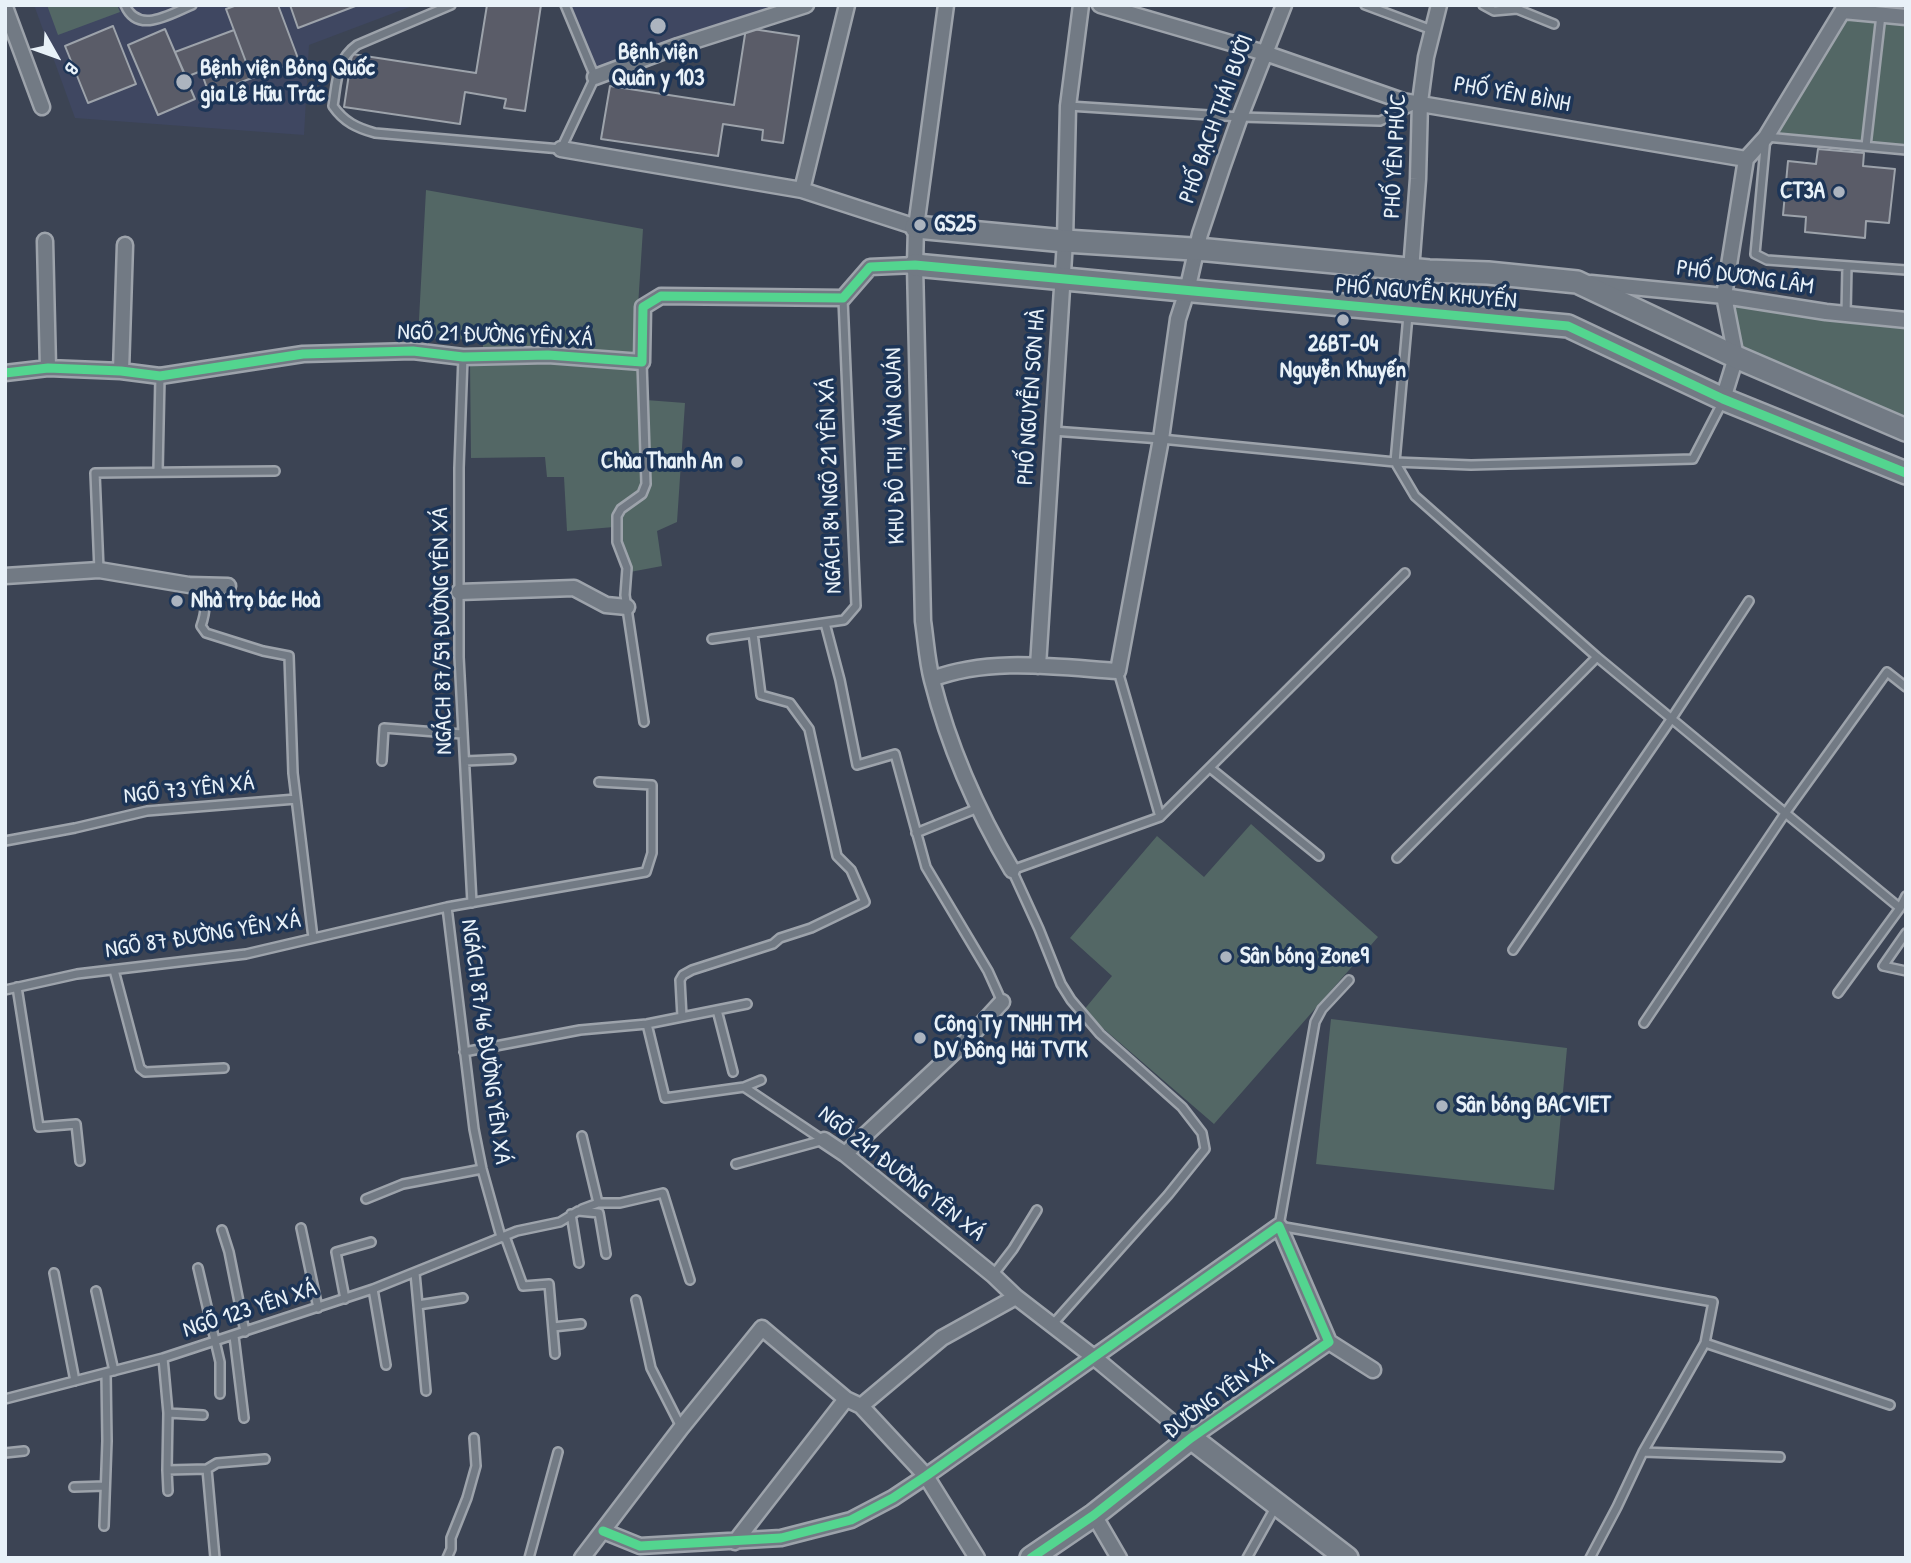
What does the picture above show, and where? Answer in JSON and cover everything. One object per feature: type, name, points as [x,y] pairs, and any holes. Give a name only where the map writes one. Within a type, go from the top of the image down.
[{"type":"street","points":[[595,76],[806,5]]},
{"type":"street","points":[[802,190],[847,5]]},
{"type":"street","name":"KHU ĐÔ THỊ VĂN QUÁN","points":[[946,5],[916,228],[923,621],[932,679],[963,774],[1012,870]]},
{"type":"street","name":"PHỐ NGUYỄN SƠN HÀ","points":[[1038,666],[1065,242],[1068,106],[1081,5]]},
{"type":"street","name":"PHỐ YÊN BÌNH","points":[[1100,5],[1265,53],[1403,101],[1746,159]]},
{"type":"street","name":"PHỐ BẠCH THÁI BƯỞI","points":[[1118,671],[1161,439],[1178,319],[1196,249],[1240,117],[1284,5]]},
{"type":"street","name":"PHỐ YÊN PHÚC","points":[[1408,310],[1418,179],[1420,102],[1439,5]]},
{"type":"street","points":[[5,7],[42,107]]},
{"type":"street","points":[[1723,399],[1736,357],[1724,296],[1746,159],[1766,137],[1844,8],[1906,17]]},
{"type":"street","points":[[561,149],[802,190],[916,228]]},
{"type":"street","name":"PHỐ NGUYỄN KHUYẾN","points":[[916,228],[1577,282],[1736,357],[1906,430]]},
{"type":"street","points":[[45,241],[48,368]]},
{"type":"street","points":[[121,371],[125,244]]},
{"type":"street","points":[[642,362],[643,307],[661,296],[843,298],[870,267],[915,265]]},
{"type":"street","name":"PHỐ NGUYỄN KHUYẾN","points":[[915,265],[1568,327],[1723,399],[1906,473]]},
{"type":"street","name":"PHỐ DƯƠNG LÂM","points":[[1577,282],[1724,296],[1906,320]]},
{"type":"street","name":"NGÕ 21 ĐƯỜNG YÊN XÁ","points":[[5,373],[48,368],[121,371],[160,376],[303,355],[413,351],[463,357],[548,355],[642,362]]},
{"type":"street","points":[[5,576],[99,570],[201,586],[228,586]]},
{"type":"street","points":[[459,592],[574,588],[606,605],[627,607]]},
{"type":"street","points":[[932,679],[952,671],[974,668],[1038,666],[1118,671]]},
{"type":"street","points":[[845,1154],[966,1041],[1002,1002]]},
{"type":"street","name":"NGÕ 241 ĐƯỜNG YÊN XÁ","points":[[824,1140],[845,1154],[993,1275],[1016,1297],[1191,1437]]},
{"type":"street","points":[[603,1531],[639,1546],[735,1542],[781,1538],[851,1520],[893,1498],[926,1476],[1279,1226],[1329,1342],[1373,1370]]},
{"type":"street","points":[[861,1406],[942,1338],[1016,1297]]},
{"type":"street","points":[[582,1558],[681,1428],[762,1328],[846,1399],[861,1406],[926,1476],[977,1558]]},
{"type":"street","name":"ĐƯỜNG YÊN XÁ","points":[[1031,1558],[1094,1515],[1191,1437],[1329,1342]]},
{"type":"street","points":[[735,1542],[846,1399]]},
{"type":"street","points":[[1191,1437],[1345,1557]]},
{"type":"street","points":[[1094,1515],[1119,1558]]},
{"type":"lane","points":[[125,5],[135,19],[143,22],[192,5]]},
{"type":"lane","points":[[451,5],[357,44],[348,51],[342,60],[333,106],[341,118],[356,127],[375,133],[561,149],[595,76],[565,5]]},
{"type":"lane","points":[[1365,5],[1432,30]]},
{"type":"lane","points":[[1483,5],[1494,11],[1517,9],[1554,24]]},
{"type":"lane","points":[[1866,146],[1881,15]]},
{"type":"lane","points":[[1068,106],[1240,117],[1380,121],[1420,102]]},
{"type":"lane","points":[[1906,150],[1766,137],[1755,254],[1767,260],[1906,270]]},
{"type":"lane","points":[[1846,314],[1847,266]]},
{"type":"lane","name":"NGÁCH 84 NGÕ 21 YÊN XÁ","points":[[712,639],[844,620],[856,606],[843,298]]},
{"type":"lane","points":[[1408,310],[1395,462],[1415,496],[1597,657],[1900,908]]},
{"type":"lane","name":"NGÁCH 87/59 ĐƯỜNG YÊN XÁ","points":[[463,357],[459,468],[459,592],[462,734],[472,903]]},
{"type":"lane","points":[[642,362],[646,484],[637,500],[621,509],[617,516],[617,542],[627,568],[627,607],[644,722]]},
{"type":"lane","points":[[158,471],[160,376]]},
{"type":"lane","points":[[1053,431],[1395,462],[1471,465],[1693,459],[1723,399]]},
{"type":"lane","points":[[99,570],[95,473],[275,471]]},
{"type":"lane","points":[[1052,1325],[1168,1195],[1205,1149],[1202,1133],[1182,1107],[1100,1034],[1070,1000],[1012,870],[1160,817],[1405,573]]},
{"type":"lane","points":[[201,586],[206,596],[205,616],[201,626],[206,633],[263,652],[289,656],[296,799],[313,938]]},
{"type":"lane","points":[[1513,950],[1749,601]]},
{"type":"lane","points":[[825,623],[840,680],[857,765],[895,754],[926,867],[988,971],[1002,1002]]},
{"type":"lane","points":[[682,1017],[680,980],[683,975],[773,944],[780,938],[811,928],[865,902],[851,870],[837,856],[808,729],[790,703],[761,695],[753,633]]},
{"type":"lane","points":[[1397,858],[1597,657]]},
{"type":"lane","points":[[1118,671],[1160,817]]},
{"type":"lane","points":[[1644,1023],[1786,813],[1886,672],[1906,687]]},
{"type":"lane","points":[[382,761],[384,728],[462,734]]},
{"type":"lane","points":[[465,761],[511,759]]},
{"type":"lane","points":[[1210,768],[1319,856]]},
{"type":"lane","name":"NGÕ 87 ĐƯỜNG YÊN XÁ","points":[[5,990],[77,974],[246,954],[447,907],[646,872],[652,853],[652,785],[599,782]]},
{"type":"lane","name":"NGÕ 73 YÊN XÁ","points":[[5,841],[75,828],[125,814],[296,799]]},
{"type":"lane","points":[[916,833],[978,808]]},
{"type":"lane","points":[[1838,993],[1906,896]]},
{"type":"lane","name":"NGÁCH 87/46 ĐƯỜNG YÊN XÁ","points":[[447,907],[464,1052],[482,1168],[500,1237],[506,1238],[523,1286],[549,1284],[555,1354]]},
{"type":"lane","points":[[1906,933],[1883,966],[1906,971]]},
{"type":"lane","points":[[114,970],[140,1068],[145,1072],[224,1068]]},
{"type":"lane","points":[[1349,980],[1322,1009],[1315,1022],[1279,1226],[1713,1302],[1705,1343],[1643,1452],[1590,1558]]},
{"type":"lane","points":[[17,987],[39,1127],[76,1124],[80,1161]]},
{"type":"lane","points":[[464,1052],[580,1030],[647,1024],[747,1004]]},
{"type":"lane","points":[[717,1010],[733,1072]]},
{"type":"lane","points":[[647,1024],[665,1098],[744,1087],[761,1080]]},
{"type":"lane","name":"NGÕ 241 ĐƯỜNG YÊN XÁ","points":[[744,1087],[824,1140]]},
{"type":"lane","points":[[582,1136],[598,1203]]},
{"type":"lane","points":[[736,1164],[824,1140]]},
{"type":"lane","points":[[366,1199],[403,1184],[482,1168]]},
{"type":"lane","points":[[575,1213],[598,1203],[620,1203],[663,1193],[690,1280]]},
{"type":"lane","points":[[993,1275],[1037,1210]]},
{"type":"lane","points":[[575,1213],[599,1213],[606,1254]]},
{"type":"lane","points":[[575,1213],[579,1263]]},
{"type":"lane","name":"NGÕ 123 YÊN XÁ","points":[[5,1399],[163,1358],[234,1336],[373,1289],[500,1237],[559,1222],[575,1213]]},
{"type":"lane","points":[[301,1228],[318,1308]]},
{"type":"lane","points":[[222,1230],[245,1332]]},
{"type":"lane","points":[[345,1299],[336,1252],[371,1242]]},
{"type":"lane","points":[[198,1268],[220,1362],[220,1394]]},
{"type":"lane","points":[[54,1273],[75,1381]]},
{"type":"lane","points":[[415,1273],[426,1391]]},
{"type":"lane","points":[[373,1289],[386,1365]]},
{"type":"lane","points":[[96,1291],[110,1372],[104,1526]]},
{"type":"lane","points":[[418,1305],[463,1298]]},
{"type":"lane","points":[[636,1300],[651,1368],[681,1428]]},
{"type":"lane","points":[[553,1327],[581,1324]]},
{"type":"lane","points":[[234,1336],[244,1418]]},
{"type":"lane","points":[[1705,1343],[1890,1405]]},
{"type":"lane","points":[[163,1358],[169,1413],[169,1491]]},
{"type":"lane","points":[[169,1413],[203,1415]]},
{"type":"lane","points":[[447,1558],[451,1549],[451,1538],[476,1466],[474,1438]]},
{"type":"lane","points":[[5,1453],[24,1451]]},
{"type":"lane","points":[[529,1558],[558,1452]]},
{"type":"lane","points":[[1643,1452],[1780,1457]]},
{"type":"lane","points":[[167,1470],[207,1469],[217,1463],[265,1459]]},
{"type":"lane","points":[[207,1469],[215,1558]]},
{"type":"lane","points":[[74,1487],[105,1486]]},
{"type":"lane","points":[[1247,1558],[1277,1505]]},
{"type":"shaded area","name":"Bệnh viện Bỏng Quốc gia Lê Hữu Trác","points":[[34,5],[415,5],[309,45],[304,135],[75,118]]},
{"type":"shaded area","name":"Bệnh viện Quân y 103","points":[[565,5],[806,5],[595,77]]},
{"type":"green space","points":[[47,5],[117,5],[120,12],[58,35]]},
{"type":"green space","points":[[1844,12],[1906,18],[1906,149],[1767,136]]},
{"type":"green space","points":[[426,190],[643,229],[635,353],[517,346],[483,351],[483,340],[418,338]]},
{"type":"green space","points":[[1728,299],[1906,320],[1906,427],[1739,355]]},
{"type":"green space","points":[[470,361],[638,368],[646,400],[685,403],[677,522],[657,531],[662,566],[630,572],[623,544],[614,527],[567,531],[564,477],[547,477],[545,457],[471,458]]},
{"type":"green space","name":"Sân bóng Zone9","points":[[1251,824],[1378,937],[1214,1124],[1083,1011],[1112,976],[1070,938],[1157,836],[1204,877]]},
{"type":"green space","name":"Sân bóng BACVIET","points":[[1331,1019],[1567,1048],[1554,1190],[1316,1164]]},
{"type":"building","points":[[237,5],[278,5],[299,61],[252,78],[226,9]]},
{"type":"building","points":[[290,5],[358,5],[298,28]]},
{"type":"building","points":[[487,5],[541,5],[525,111],[504,108],[506,99],[465,92],[460,124],[344,107],[352,54],[476,73]]},
{"type":"building","points":[[113,26],[136,84],[88,103],[65,46]]},
{"type":"building","points":[[746,28],[799,36],[783,143],[762,140],[763,130],[723,124],[718,156],[601,139],[610,86],[734,105]]},
{"type":"building","points":[[165,29],[195,99],[158,115],[128,45]]},
{"type":"building","points":[[234,30],[252,78],[209,94],[201,71],[186,77],[175,52]]},
{"type":"building","name":"CT3A","points":[[1818,149],[1864,153],[1863,166],[1895,169],[1889,223],[1866,221],[1865,238],[1805,232],[1806,217],[1783,215],[1788,161],[1816,164]]},
{"type":"cycle path","points":[[5,373],[48,368],[121,371],[160,376],[303,354],[413,351],[463,357],[548,355],[642,362],[643,307],[661,296],[843,298],[870,267],[915,265],[1568,326],[1723,399],[1906,473]]},
{"type":"cycle path","points":[[603,1531],[640,1546],[781,1538],[851,1520],[893,1498],[926,1476],[1279,1226],[1329,1342],[1191,1438],[1094,1515],[1031,1558]]},
{"type":"place","name":"Bệnh viện Quân y 103","points":[[658,26]]},
{"type":"place","name":"Bệnh viện Bỏng Quốc gia Lê Hữu Trác","points":[[184,82]]},
{"type":"place","name":"CT3A","points":[[1839,192]]},
{"type":"place","name":"GS25","points":[[920,225]]},
{"type":"place","name":"26BT-04 Nguyễn Khuyến","points":[[1343,320]]},
{"type":"place","name":"Chùa Thanh An","points":[[737,462]]},
{"type":"place","name":"Nhà trọ bác Hoà","points":[[177,601]]},
{"type":"place","name":"Sân bóng Zone9","points":[[1226,957]]},
{"type":"place","name":"Công Ty TNHH TM DV Đông Hải TVTK","points":[[920,1038]]},
{"type":"place","name":"Sân bóng BACVIET","points":[[1442,1106]]}]
